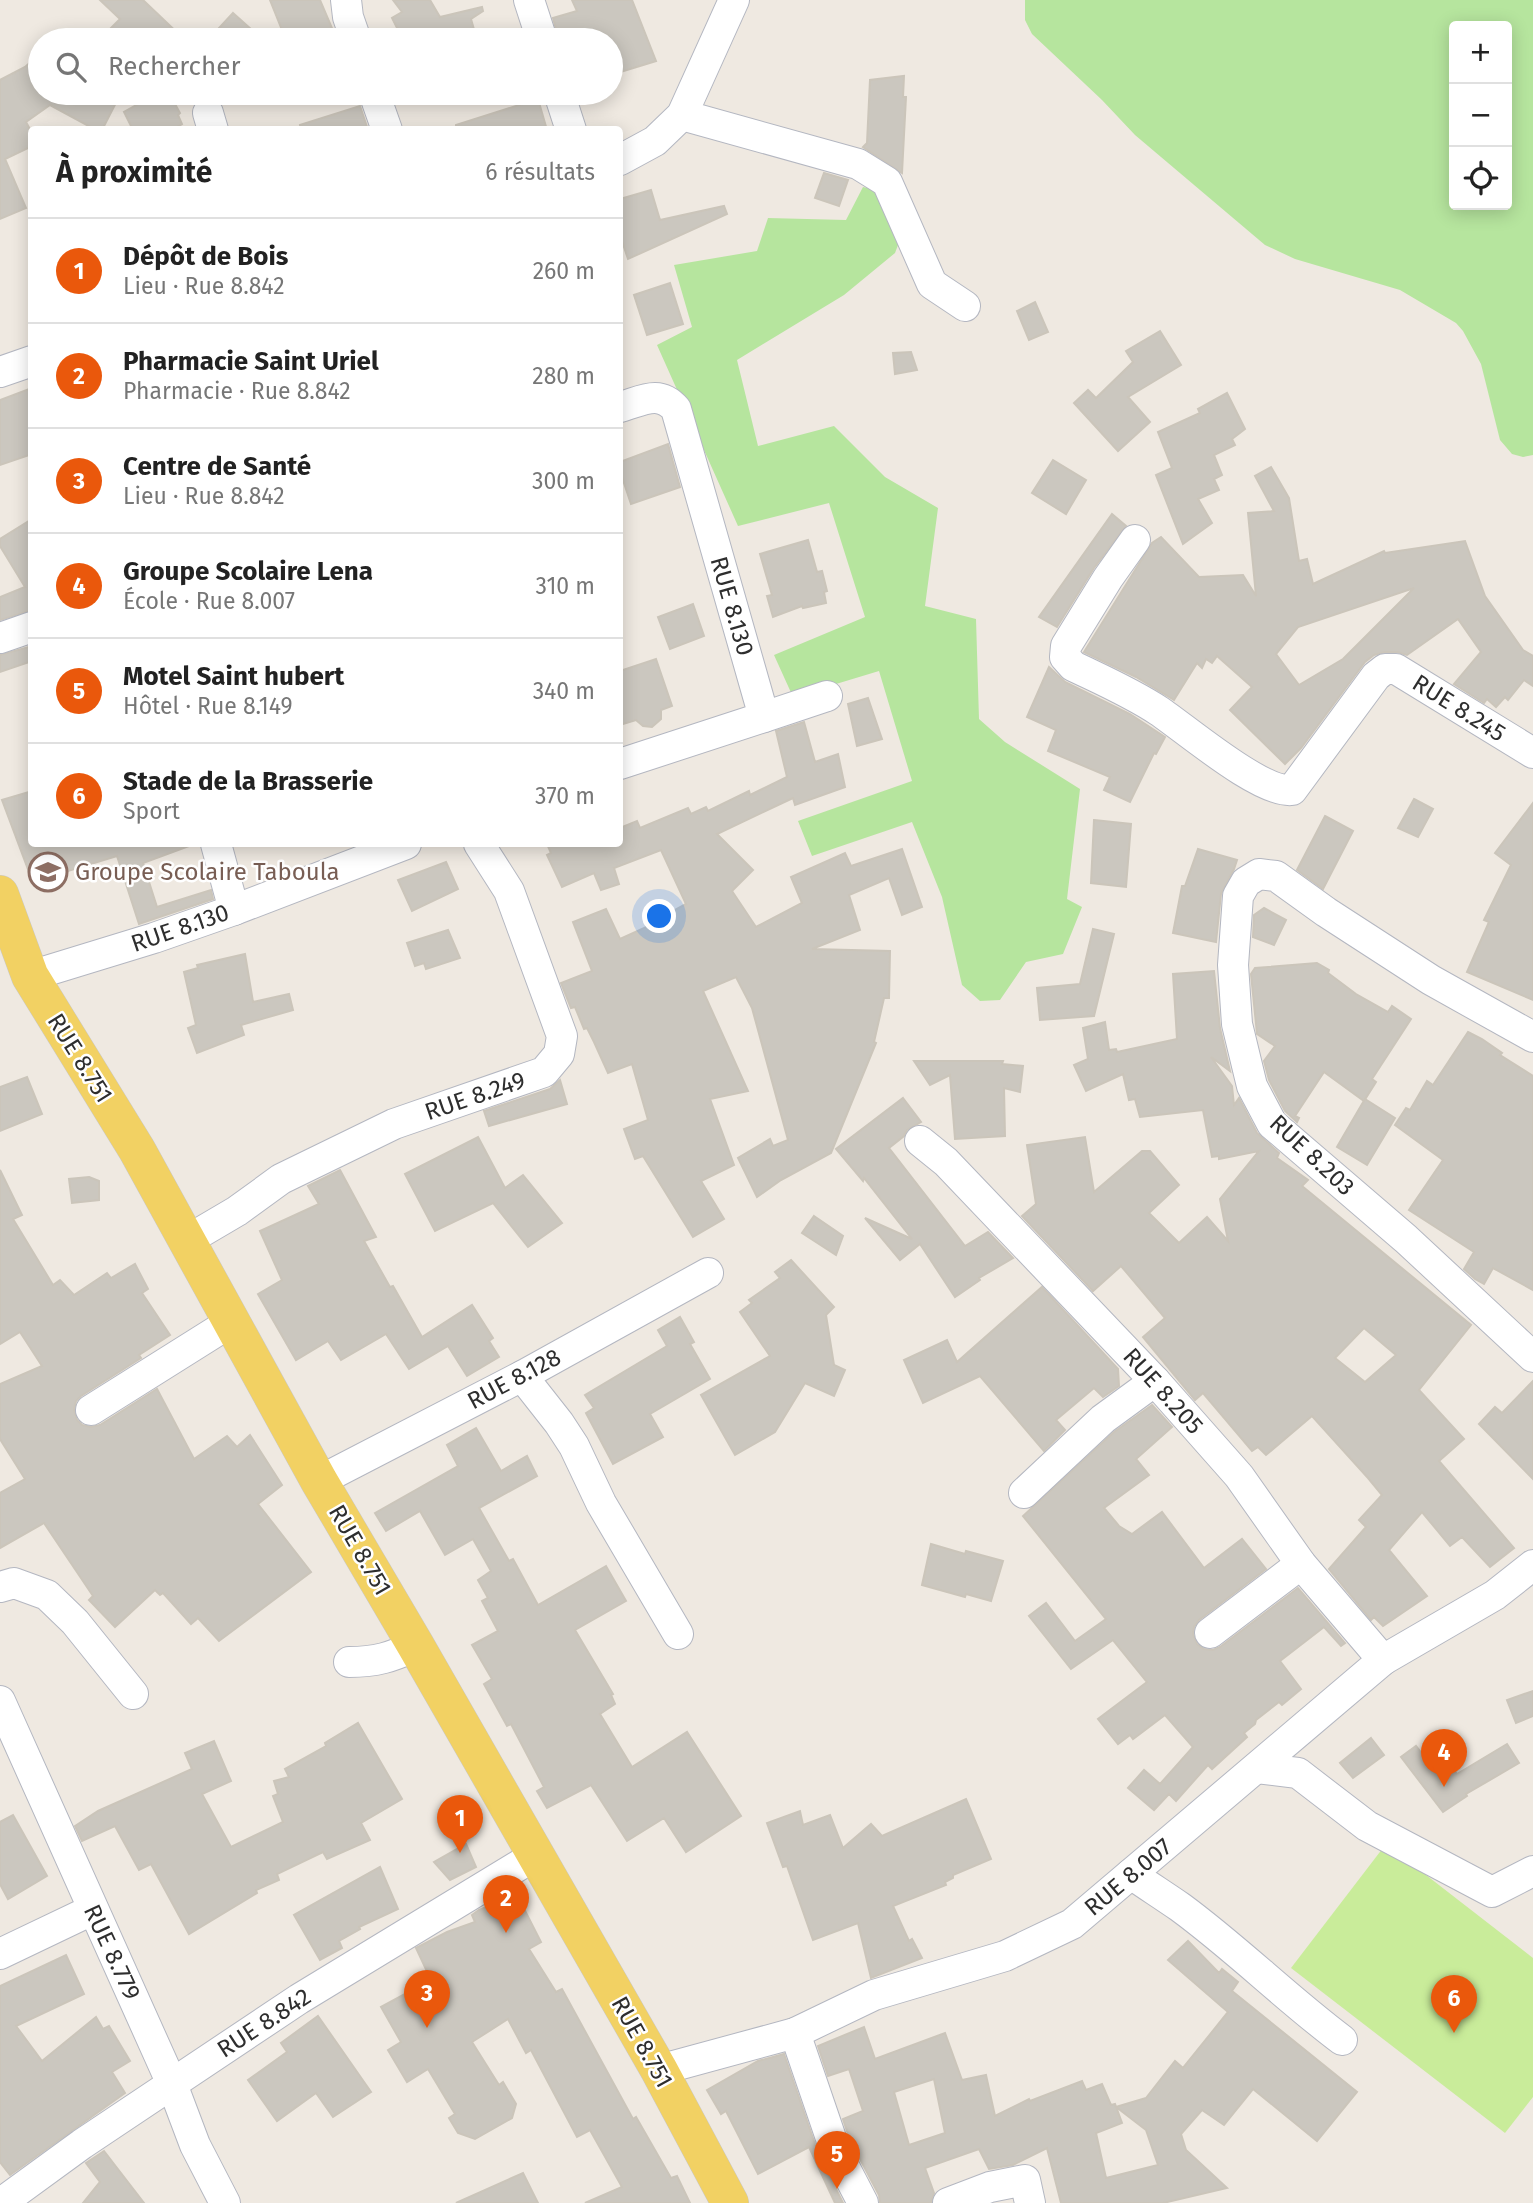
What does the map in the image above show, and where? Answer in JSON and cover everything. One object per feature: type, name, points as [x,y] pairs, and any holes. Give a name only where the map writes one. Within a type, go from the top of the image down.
[{"type":"main road","name":"RUE 8.751","points":[[0,894],[30,976],[136,1150],[319,1480],[659,2070],[730,2203]]},
{"type":"street","points":[[346,0],[352,28]]},
{"type":"street","points":[[529,0],[538,28]]},
{"type":"street","points":[[623,158],[655,141],[682,115],[734,0]]},
{"type":"street","points":[[378,105],[386,126]]},
{"type":"street","points":[[563,105],[570,126]]},
{"type":"street","points":[[682,115],[858,164],[887,182],[932,284],[965,306]]},
{"type":"street","points":[[0,372],[28,362]]},
{"type":"street","name":"RUE 8.130","points":[[623,406],[657,397],[668,400],[676,410],[764,717]]},
{"type":"street","name":"RUE 8.245","points":[[1135,540],[1066,646],[1065,657],[1073,666],[1158,710],[1221,757],[1268,785],[1283,791],[1292,790],[1376,676],[1385,669],[1396,668],[1533,753]]},
{"type":"street","points":[[0,638],[28,628]]},
{"type":"street","points":[[623,763],[827,696]]},
{"type":"street","points":[[216,847],[234,910]]},
{"type":"street","name":"RUE 8.130","points":[[30,976],[234,910],[398,847]]},
{"type":"street","name":"RUE 8.249","points":[[186,1241],[237,1211],[281,1179],[394,1124],[544,1072],[559,1054],[562,1036],[536,960],[509,891],[481,847]]},
{"type":"street","name":"RUE 8.203","points":[[1533,1037],[1432,980],[1326,912],[1276,876],[1259,874],[1246,882],[1238,896],[1233,965],[1237,1024],[1252,1086],[1272,1125],[1406,1239],[1533,1357]]},
{"type":"street","name":"RUE 8.205","points":[[919,1141],[946,1162],[1155,1381],[1239,1476],[1301,1564],[1383,1660]]},
{"type":"street","name":"RUE 8.128","points":[[319,1480],[522,1376],[708,1273]]},
{"type":"street","points":[[91,1410],[232,1322]]},
{"type":"street","points":[[522,1376],[574,1446],[601,1503],[678,1634]]},
{"type":"street","points":[[1024,1493],[1103,1419],[1155,1381]]},
{"type":"street","points":[[1210,1633],[1301,1564]]},
{"type":"street","name":"RUE 8.007","points":[[659,2070],[795,2033],[874,1995],[1004,1956],[1072,1924],[1383,1660],[1495,1595],[1533,1565]]},
{"type":"street","points":[[0,1587],[14,1583],[47,1595],[75,1622],[133,1694]]},
{"type":"street","points":[[349,1662],[372,1662],[389,1658],[416,1646]]},
{"type":"street","name":"RUE 8.779","points":[[0,1701],[172,2084],[195,2145],[225,2203]]},
{"type":"street","points":[[1257,1769],[1298,1773],[1367,1826],[1492,1892],[1533,1871]]},
{"type":"street","name":"RUE 8.842","points":[[1,2203],[70,2152],[299,2000],[536,1855]]},
{"type":"street","points":[[1131,1874],[1181,1908],[1342,2040]]},
{"type":"street","points":[[0,1954],[92,1910]]},
{"type":"street","points":[[795,2033],[834,2147],[863,2203]]},
{"type":"street","points":[[948,2203],[990,2187],[1025,2180],[1030,2203]]},
{"type":"green space","points":[[1025,0],[1533,0],[1533,455],[1523,457],[1512,454],[1500,440],[1481,364],[1456,323],[1400,290],[1295,259],[1265,245],[1135,135],[1032,34],[1025,20]]},
{"type":"green space","points":[[863,187],[888,193],[904,229],[895,253],[844,295],[737,360],[758,446],[834,426],[885,477],[938,508],[925,606],[976,619],[979,719],[1005,742],[1080,789],[1067,899],[1082,907],[1063,954],[1026,962],[1000,1000],[980,1001],[962,985],[942,897],[912,822],[812,856],[798,821],[912,781],[879,671],[793,697],[774,655],[865,617],[829,503],[738,526],[657,345],[692,327],[674,265],[757,251],[768,218],[846,220]]},
{"type":"green space","points":[[1386,1844],[1533,1958],[1533,2097],[1505,2133],[1291,1968]]},
{"type":"building","points":[[100,0],[143,0],[172,28],[111,28],[120,19]]},
{"type":"building","points":[[270,0],[320,0],[332,28],[281,28]]},
{"type":"building","points":[[393,0],[430,0],[440,17],[482,7],[483,11],[471,19],[474,28],[397,28],[392,18],[402,12]]},
{"type":"building","points":[[572,0],[632,0],[656,61],[623,71],[623,28],[556,28],[553,18],[577,11]]},
{"type":"building","points":[[233,13],[250,28],[219,28]]},
{"type":"building","points":[[28,64],[28,105],[50,105],[26,122],[28,148],[5,159],[26,208],[0,219],[0,80]]},
{"type":"building","points":[[904,76],[903,97],[906,97],[902,173],[863,147],[867,143],[870,80]]},
{"type":"building","points":[[50,105],[115,105],[104,126],[89,126]]},
{"type":"building","points":[[137,105],[176,105],[182,124],[131,126],[124,112]]},
{"type":"building","points":[[519,105],[540,105],[546,126],[456,126]]},
{"type":"building","points":[[360,106],[367,126],[300,126]]},
{"type":"building","points":[[824,173],[848,180],[839,206],[815,198]]},
{"type":"building","points":[[651,190],[660,220],[724,206],[727,214],[628,259],[623,244],[623,198]]},
{"type":"building","points":[[670,283],[683,324],[647,335],[634,295]]},
{"type":"building","points":[[1035,302],[1048,332],[1029,340],[1017,311]]},
{"type":"building","points":[[1160,331],[1181,365],[1128,397],[1150,422],[1118,451],[1074,403],[1088,390],[1096,398],[1133,362],[1126,351]]},
{"type":"building","points":[[911,352],[917,370],[895,374],[893,353]]},
{"type":"building","points":[[28,390],[28,455],[0,465],[0,400]]},
{"type":"building","points":[[1227,393],[1245,429],[1232,439],[1235,445],[1214,455],[1222,475],[1214,479],[1219,490],[1198,499],[1212,523],[1183,544],[1156,475],[1172,468],[1158,432],[1200,413],[1198,409]]},
{"type":"building","points":[[668,444],[680,487],[631,504],[623,480],[623,461]]},
{"type":"building","points":[[1053,460],[1086,480],[1066,514],[1032,493]]},
{"type":"building","points":[[1271,467],[1289,498],[1299,561],[1307,559],[1313,584],[1384,551],[1385,553],[1465,541],[1485,596],[1523,650],[1533,656],[1533,686],[1524,680],[1508,700],[1505,697],[1496,707],[1487,699],[1484,703],[1454,684],[1481,652],[1458,619],[1407,655],[1385,652],[1374,655],[1365,662],[1301,748],[1285,764],[1230,710],[1252,687],[1217,656],[1212,663],[1206,659],[1202,668],[1197,663],[1174,700],[1136,677],[1084,652],[1152,543],[1161,537],[1199,577],[1243,575],[1256,596],[1248,513],[1274,511],[1255,476]],"holes":[[[1414,588],[1343,659],[1299,685],[1276,654],[1298,627]]]},
{"type":"building","points":[[1112,514],[1126,526],[1094,568],[1057,627],[1039,617]]},
{"type":"building","points":[[28,522],[28,611],[0,620],[0,597],[25,587],[0,546],[0,539]]},
{"type":"building","points":[[808,540],[817,572],[822,571],[827,591],[824,592],[826,603],[803,608],[802,606],[773,617],[767,596],[772,595],[760,554]]},
{"type":"building","points":[[693,604],[704,636],[670,649],[658,617]]},
{"type":"building","points":[[28,647],[28,662],[0,672],[0,655]]},
{"type":"building","points":[[656,659],[672,706],[661,710],[661,719],[652,727],[643,726],[636,720],[623,724],[623,670]]},
{"type":"building","points":[[1049,667],[1065,682],[1130,714],[1165,737],[1130,802],[1104,790],[1110,777],[1048,751],[1056,730],[1027,717]]},
{"type":"building","points":[[868,698],[882,739],[857,746],[848,704]]},
{"type":"building","points":[[804,722],[815,762],[838,754],[845,787],[795,805],[793,798],[717,834],[753,870],[732,891],[756,927],[802,903],[791,877],[845,853],[851,866],[902,849],[922,907],[902,915],[889,878],[849,895],[860,930],[812,949],[890,951],[889,998],[884,998],[874,1042],[876,1043],[831,1153],[781,1180],[757,1197],[738,1158],[770,1139],[773,1146],[788,1140],[752,1008],[736,977],[703,991],[748,1091],[710,1099],[734,1165],[701,1181],[724,1219],[693,1237],[643,1156],[635,1159],[624,1129],[648,1120],[632,1064],[608,1073],[587,1028],[584,1029],[575,1007],[571,1008],[561,983],[592,971],[573,922],[606,909],[620,939],[673,915],[671,912],[686,904],[661,850],[614,868],[619,884],[601,890],[594,873],[562,887],[547,855],[551,853],[548,847],[623,847],[623,827],[637,821],[640,828],[688,808],[691,814],[706,807],[708,811],[749,791],[750,795],[787,777],[776,731]]},
{"type":"building","name":"Groupe Scolaire Taboula","points":[[28,792],[28,847],[186,847],[143,863],[157,907],[211,890],[213,899],[139,924],[117,856],[35,881],[32,871],[29,872],[2,800]]},
{"type":"building","points":[[1414,799],[1433,809],[1418,837],[1398,828]]},
{"type":"building","points":[[1533,803],[1533,1000],[1467,972],[1489,922],[1484,920],[1511,865],[1495,853]]},
{"type":"building","points":[[1325,816],[1353,831],[1323,889],[1297,870]]},
{"type":"building","points":[[1094,820],[1131,824],[1126,887],[1091,883]]},
{"type":"building","points":[[1198,849],[1237,860],[1221,894],[1216,942],[1173,933],[1182,886],[1185,886]]},
{"type":"building","points":[[446,862],[458,889],[412,911],[398,880]]},
{"type":"building","points":[[1264,908],[1286,920],[1274,945],[1253,937],[1254,915]]},
{"type":"building","points":[[1093,929],[1114,934],[1094,1016],[1040,1020],[1037,988],[1080,984]]},
{"type":"building","points":[[448,930],[460,958],[426,969],[424,963],[415,966],[407,943]]},
{"type":"building","points":[[245,954],[253,1002],[289,994],[293,1010],[241,1025],[244,1035],[197,1053],[188,1028],[196,1025],[184,972],[198,968],[197,965]]},
{"type":"building","points":[[1317,963],[1356,994],[1388,1012],[1392,1006],[1411,1019],[1372,1079],[1376,1082],[1364,1101],[1324,1072],[1295,1116],[1299,1118],[1297,1122],[1285,1111],[1269,1080],[1264,1061],[1275,1046],[1257,1034],[1251,974],[1255,968]]},
{"type":"building","points":[[1214,971],[1220,1028],[1230,1071],[1211,1057],[1232,1086],[1234,1105],[1239,1098],[1257,1133],[1279,1153],[1277,1158],[1308,1180],[1302,1186],[1471,1325],[1419,1390],[1464,1439],[1439,1461],[1514,1548],[1490,1567],[1462,1537],[1450,1546],[1422,1512],[1389,1550],[1427,1596],[1383,1626],[1374,1617],[1371,1620],[1329,1569],[1366,1527],[1359,1520],[1382,1495],[1368,1478],[1312,1416],[1266,1455],[1258,1447],[1252,1451],[1203,1393],[1195,1400],[1143,1337],[1165,1318],[1121,1266],[1093,1291],[1022,1216],[1036,1204],[1027,1145],[1085,1137],[1094,1192],[1142,1151],[1150,1151],[1179,1185],[1149,1213],[1179,1243],[1207,1217],[1228,1241],[1220,1199],[1259,1151],[1219,1159],[1219,1156],[1212,1157],[1203,1110],[1140,1117],[1135,1099],[1129,1100],[1123,1074],[1086,1091],[1074,1065],[1088,1059],[1083,1028],[1105,1022],[1109,1050],[1116,1049],[1117,1052],[1177,1039],[1173,974]],"holes":[[[1364,1328],[1396,1355],[1365,1382],[1335,1358]]]},
{"type":"building","points":[[1468,1032],[1533,1076],[1533,1290],[1493,1268],[1484,1284],[1475,1279],[1464,1269],[1474,1252],[1409,1210],[1443,1160],[1395,1125],[1406,1108],[1410,1110],[1427,1081],[1433,1085]]},
{"type":"building","points":[[914,1061],[1003,1061],[1002,1064],[1023,1066],[1020,1092],[1004,1088],[1005,1136],[955,1139],[950,1075],[930,1085]]},
{"type":"building","points":[[27,1077],[42,1114],[0,1131],[0,1087]]},
{"type":"building","points":[[560,1080],[567,1104],[489,1126],[484,1111],[550,1089]]},
{"type":"building","points":[[903,1098],[921,1122],[907,1130],[904,1136],[889,1148],[965,1246],[988,1232],[1013,1258],[979,1278],[980,1280],[955,1297],[920,1244],[900,1260],[865,1218],[912,1239],[864,1178],[863,1181],[836,1149]]},
{"type":"building","points":[[1365,1099],[1395,1118],[1367,1165],[1337,1147]]},
{"type":"building","points":[[478,1137],[505,1188],[523,1175],[562,1223],[528,1247],[493,1203],[435,1231],[405,1174]]},
{"type":"building","points":[[0,1170],[22,1215],[13,1219],[53,1285],[60,1280],[74,1295],[107,1273],[111,1278],[135,1264],[148,1289],[142,1293],[170,1335],[139,1355],[141,1358],[81,1396],[76,1401],[74,1410],[77,1420],[82,1425],[91,1427],[100,1425],[157,1389],[194,1459],[227,1436],[237,1447],[250,1435],[282,1485],[258,1504],[311,1572],[219,1641],[198,1618],[191,1624],[163,1593],[160,1595],[155,1590],[115,1627],[89,1600],[93,1596],[44,1523],[0,1548],[0,1493],[25,1479],[0,1439],[0,1384],[42,1366],[20,1332],[0,1344]]},
{"type":"building","points":[[340,1170],[376,1237],[364,1241],[422,1337],[472,1305],[493,1338],[489,1341],[499,1357],[467,1376],[448,1346],[409,1369],[386,1334],[341,1360],[328,1341],[296,1360],[258,1294],[282,1280],[260,1231],[319,1204],[308,1186]]},
{"type":"building","points":[[89,1177],[99,1181],[99,1200],[72,1203],[69,1179]]},
{"type":"building","points":[[814,1216],[843,1236],[836,1255],[802,1233]]},
{"type":"building","points":[[791,1260],[834,1307],[826,1315],[834,1365],[845,1370],[834,1396],[805,1383],[775,1432],[735,1455],[701,1395],[770,1356],[740,1312],[752,1303],[749,1300],[780,1278],[775,1272]]},
{"type":"building","points":[[1042,1287],[1118,1369],[1119,1386],[1103,1397],[1094,1388],[1056,1420],[1065,1430],[1044,1451],[980,1376],[923,1403],[904,1360],[947,1340],[957,1362]]},
{"type":"building","points":[[680,1317],[694,1342],[690,1344],[710,1379],[650,1414],[663,1437],[613,1464],[586,1413],[594,1408],[585,1395],[667,1346],[658,1330]]},
{"type":"building","points":[[1533,1381],[1533,1479],[1479,1424],[1495,1407],[1502,1413]]},
{"type":"building","points":[[1152,1405],[1172,1427],[1136,1459],[1149,1475],[1104,1508],[1119,1526],[1132,1534],[1162,1512],[1204,1568],[1242,1539],[1266,1569],[1199,1620],[1193,1634],[1197,1644],[1204,1649],[1213,1650],[1220,1647],[1298,1588],[1345,1643],[1341,1646],[1324,1627],[1280,1661],[1301,1689],[1282,1705],[1279,1702],[1256,1720],[1244,1733],[1247,1737],[1212,1769],[1208,1765],[1176,1801],[1169,1794],[1154,1810],[1128,1788],[1144,1770],[1160,1784],[1193,1747],[1165,1715],[1133,1739],[1130,1735],[1118,1744],[1098,1719],[1147,1682],[1113,1640],[1071,1669],[1029,1616],[1046,1603],[1075,1641],[1106,1619],[1023,1516],[1114,1432]]},
{"type":"building","points":[[476,1428],[501,1471],[527,1456],[537,1476],[479,1508],[509,1561],[513,1559],[538,1605],[606,1566],[626,1601],[575,1630],[613,1694],[611,1695],[615,1704],[600,1714],[632,1767],[687,1732],[741,1816],[686,1852],[664,1818],[627,1841],[591,1785],[547,1808],[537,1791],[544,1787],[511,1724],[507,1726],[484,1684],[492,1679],[472,1645],[498,1631],[482,1601],[488,1598],[478,1580],[491,1571],[473,1539],[445,1555],[420,1511],[386,1531],[375,1513],[458,1466],[447,1445]]},
{"type":"building","points":[[931,1544],[1003,1561],[991,1601],[922,1585]]},
{"type":"building","points":[[1533,1691],[1533,1716],[1516,1723],[1507,1700]]},
{"type":"building","points":[[358,1723],[402,1799],[361,1823],[370,1840],[327,1859],[323,1852],[277,1874],[279,1880],[256,1890],[257,1893],[189,1934],[151,1864],[139,1870],[115,1826],[82,1841],[75,1826],[98,1811],[192,1769],[185,1753],[214,1741],[231,1781],[202,1794],[231,1847],[283,1822],[273,1796],[278,1794],[274,1781],[289,1777],[285,1769],[326,1746],[325,1743]]},
{"type":"building","points":[[1371,1738],[1384,1755],[1353,1778],[1340,1763]]},
{"type":"building","points":[[1507,1744],[1519,1763],[1466,1794],[1467,1796],[1443,1812],[1401,1757],[1416,1746],[1429,1763],[1440,1753],[1457,1774]]},
{"type":"building","points":[[966,1799],[991,1859],[953,1875],[953,1878],[945,1882],[946,1885],[893,1906],[909,1941],[912,1939],[922,1958],[871,1978],[858,1923],[813,1940],[787,1866],[783,1867],[767,1823],[800,1811],[803,1825],[830,1815],[843,1848],[871,1824],[882,1836]]},
{"type":"building","points":[[13,1815],[47,1876],[8,1899],[0,1884],[0,1822]]},
{"type":"building","points":[[466,1844],[476,1867],[450,1880],[434,1862]]},
{"type":"building","points":[[380,1867],[398,1909],[359,1927],[360,1929],[339,1941],[342,1948],[320,1960],[294,1915]]},
{"type":"building","points":[[517,1895],[541,1942],[529,1949],[556,1992],[562,1989],[633,2119],[636,2117],[671,2178],[677,2176],[690,2203],[585,2203],[622,2187],[590,2130],[577,2137],[531,2050],[526,2053],[508,2019],[472,2042],[499,2085],[503,2082],[516,2104],[512,2118],[475,2139],[458,2133],[449,2118],[455,2114],[428,2069],[407,2082],[388,2050],[401,2042],[381,2007],[431,1980],[416,1948],[447,1932],[475,1922],[472,1915],[479,1910]]},
{"type":"building","points":[[1188,1941],[1219,1973],[1222,1969],[1238,1982],[1232,1991],[1357,2092],[1317,2141],[1253,2089],[1224,2125],[1202,2110],[1181,2134],[1186,2150],[1227,2188],[1163,2203],[1061,2203],[1047,2148],[1013,2165],[989,2169],[979,2149],[925,2168],[934,2193],[931,2203],[880,2203],[879,2195],[850,2140],[843,2119],[863,2111],[849,2069],[828,2076],[818,2046],[864,2027],[875,2059],[945,2033],[962,2080],[986,2075],[995,2116],[1029,2099],[1030,2101],[1082,2081],[1086,2090],[1102,2084],[1111,2105],[1115,2104],[1116,2107],[1146,2098],[1175,2061],[1183,2068],[1228,2012],[1168,1960]],"holes":[[[934,2079],[945,2133],[909,2145],[894,2092]],[[1116,2107],[1146,2130],[1158,2165],[1106,2178],[1096,2133],[1122,2123]]]},
{"type":"building","points":[[66,1955],[84,1994],[16,2026],[42,2061],[96,2017],[103,2029],[109,2026],[130,2061],[112,2072],[125,2093],[10,2175],[0,2162],[0,1986]]},
{"type":"building","points":[[318,2016],[371,2092],[333,2117],[316,2093],[277,2121],[248,2080],[287,2052],[281,2043]]},
{"type":"building","points":[[784,2054],[818,2153],[843,2203],[835,2203],[809,2147],[758,2174],[726,2111],[721,2114],[707,2090],[758,2061]]},
{"type":"building","points":[[104,2151],[144,2203],[83,2203],[100,2182],[86,2163]]},
{"type":"building","points":[[523,2173],[538,2203],[456,2203]]},
{"type":"place","name":"Groupe Scolaire Taboula","points":[[48,872]]},
{"type":"place","name":"Groupe Scolaire Lena","points":[[1444,1787]]},
{"type":"place","name":"Dépôt de Bois","points":[[460,1853]]},
{"type":"place","name":"Pharmacie Saint Uriel","points":[[506,1933]]},
{"type":"place","name":"Centre de Santé","points":[[427,2028]]},
{"type":"place","name":"Stade de la Brasserie","points":[[1454,2033]]},
{"type":"place","name":"Motel Saint hubert","points":[[837,2189]]}]
